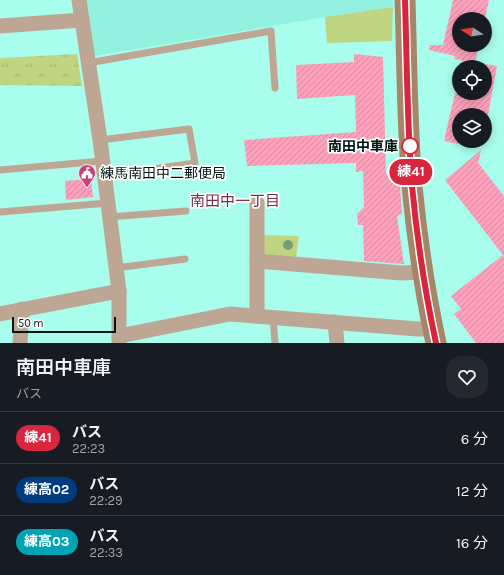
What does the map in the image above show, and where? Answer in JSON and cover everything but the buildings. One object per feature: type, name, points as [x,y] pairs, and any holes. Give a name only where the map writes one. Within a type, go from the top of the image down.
[{"type":"main road","points":[[405,0],[412,186],[423,272],[434,336]]},
{"type":"street","points":[[79,0],[100,140],[119,291],[119,340],[230,314],[418,329],[434,336]]},
{"type":"street","points":[[0,26],[82,20]]},
{"type":"street","points":[[257,202],[257,316]]},
{"type":"street","points":[[257,261],[402,273],[423,272]]},
{"type":"street","points":[[0,314],[119,291]]},
{"type":"street","points":[[20,343],[22,310]]},
{"type":"street","points":[[335,322],[337,343]]},
{"type":"lane","points":[[88,63],[271,30],[275,88]]},
{"type":"lane","points":[[100,140],[189,130],[195,163],[104,176]]},
{"type":"lane","points":[[0,170],[102,161]]},
{"type":"lane","points":[[0,212],[109,210],[186,211]]},
{"type":"lane","points":[[116,268],[185,259]]},
{"type":"lane","points":[[272,317],[274,343]]},
{"type":"shaded area","points":[[85,0],[393,0],[393,7],[89,57]]},
{"type":"green space","points":[[393,7],[392,41],[327,43],[325,17]]},
{"type":"green space","points":[[77,54],[82,86],[0,85],[0,58]]},
{"type":"green space","points":[[262,235],[299,236],[296,258],[263,255]]},
{"type":"bus line","name":"練41","points":[[405,0],[412,186],[423,272],[436,343]]},
{"type":"place","name":"南田中車庫","points":[[410,146]]},
{"type":"place","name":"練馬南田中二郵便局","points":[[87,188]]},
{"type":"district","name":"南田中一丁目","points":[[235,201]]}]
